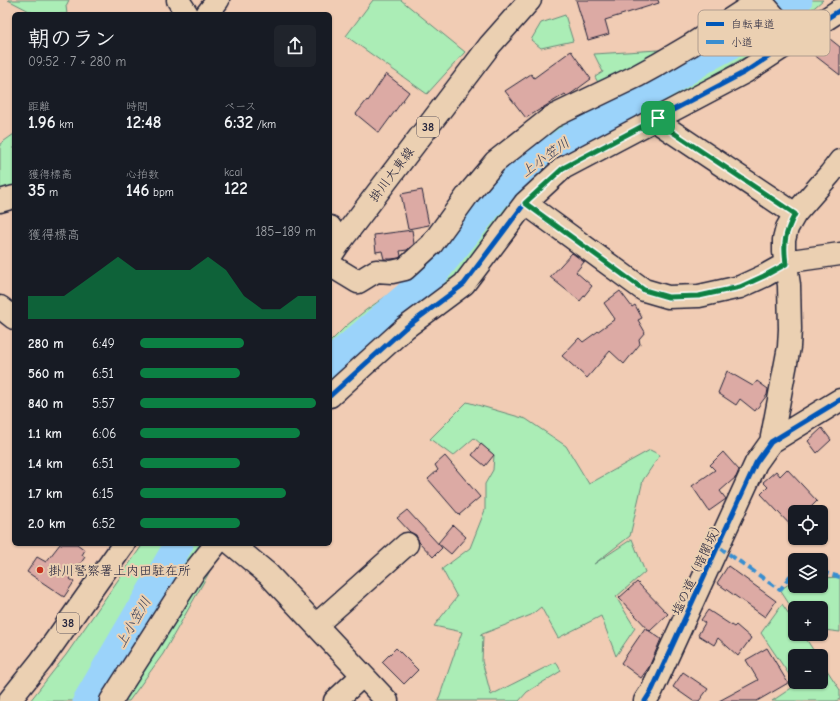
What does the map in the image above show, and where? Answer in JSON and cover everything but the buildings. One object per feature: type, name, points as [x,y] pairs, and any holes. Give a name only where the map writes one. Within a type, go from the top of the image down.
[{"type":"street","points":[[178,0],[186,12]]},
{"type":"street","points":[[209,12],[218,0]]},
{"type":"street","name":"掛川大東線","points":[[333,242],[490,45],[530,0]]},
{"type":"street","points":[[748,10],[761,2],[768,10]]},
{"type":"street","points":[[830,16],[840,10]]},
{"type":"street","points":[[332,266],[358,282],[376,271],[392,272],[405,269],[432,244],[469,193],[495,162],[552,116],[650,69],[698,41]]},
{"type":"street","points":[[332,394],[405,328],[464,284],[525,203],[563,168],[745,72],[767,56]]},
{"type":"street","points":[[658,118],[662,125],[795,214]]},
{"type":"street","points":[[771,442],[789,347],[790,310],[784,240],[787,228],[795,214],[840,161]]},
{"type":"street","points":[[0,201],[12,198]]},
{"type":"street","points":[[525,203],[644,290],[668,297],[699,296],[740,287],[791,261],[840,254]]},
{"type":"street","points":[[0,307],[12,316]]},
{"type":"street","points":[[771,442],[840,400]]},
{"type":"street","name":"塩の道（暗闇坂）","points":[[645,701],[655,683],[756,463],[771,442]]},
{"type":"street","points":[[316,625],[407,544]]},
{"type":"street","name":"38","points":[[9,701],[41,661],[123,546]]},
{"type":"street","points":[[111,701],[193,573],[214,546]]},
{"type":"street","points":[[234,546],[268,574],[387,701]]},
{"type":"street","points":[[335,701],[362,676]]},
{"type":"green space","points":[[8,0],[69,0],[66,6],[67,12],[31,12]]},
{"type":"green space","points":[[373,0],[401,0],[465,52],[427,94],[346,36]]},
{"type":"green space","points":[[767,0],[823,0],[811,10],[749,10]]},
{"type":"green space","points":[[565,15],[573,41],[541,48],[531,40],[541,23]]},
{"type":"green space","points":[[698,39],[698,56],[747,56],[659,106],[563,168],[437,304],[332,406],[332,340],[346,326],[419,270],[519,141]]},
{"type":"green space","points":[[674,49],[601,88],[595,77],[603,72],[594,54]]},
{"type":"green space","points":[[12,135],[12,191],[0,193],[0,144]]},
{"type":"green space","points":[[467,402],[526,419],[566,446],[589,484],[650,450],[660,455],[643,480],[630,536],[594,564],[632,539],[645,572],[616,597],[635,628],[616,656],[601,616],[558,638],[541,607],[531,615],[480,635],[483,636],[482,661],[491,695],[556,662],[561,671],[527,692],[519,701],[438,701],[462,632],[434,626],[457,597],[442,569],[470,548],[485,510],[485,484],[493,470],[494,455],[474,438],[453,456],[430,439]]},
{"type":"green space","points":[[142,546],[226,546],[163,654],[129,701],[30,701],[66,655]]},
{"type":"green space","points":[[840,577],[840,632],[828,630],[828,601],[788,601],[788,602],[780,590],[788,585],[788,593],[828,593],[828,578]]},
{"type":"green space","points":[[782,604],[788,613],[788,641],[807,641],[813,649],[788,649],[788,673],[761,633]]},
{"type":"green space","points":[[828,672],[840,690],[840,699],[836,701],[772,701],[790,689],[828,689]]},
{"type":"waterway","name":"上小笠川","points":[[786,10],[798,0]]},
{"type":"waterway","name":"上小笠川","points":[[332,361],[434,273],[496,196],[528,167],[590,125],[673,79],[709,56]]},
{"type":"waterway","name":"上小笠川","points":[[87,701],[178,546]]},
{"type":"marked path","points":[[719,547],[780,590],[788,579]]},
{"type":"marked path","points":[[828,574],[840,577]]},
{"type":"cycle path","points":[[830,17],[840,10]]},
{"type":"cycle path","points":[[525,203],[563,168],[745,72],[770,56]]},
{"type":"cycle path","points":[[332,394],[405,328],[464,284],[525,203],[644,290],[668,297],[699,296],[740,287],[786,264]]},
{"type":"cycle path","points":[[645,701],[652,690],[756,463],[771,442],[840,400]]},
{"type":"place","name":"掛川警察署上内田駐在所","points":[[40,570]]},
{"type":"route","points":[[658,118],[662,125],[795,214],[787,228],[784,240],[786,264],[740,287],[699,296],[668,297],[644,290],[525,203],[563,168],[658,118]]}]
